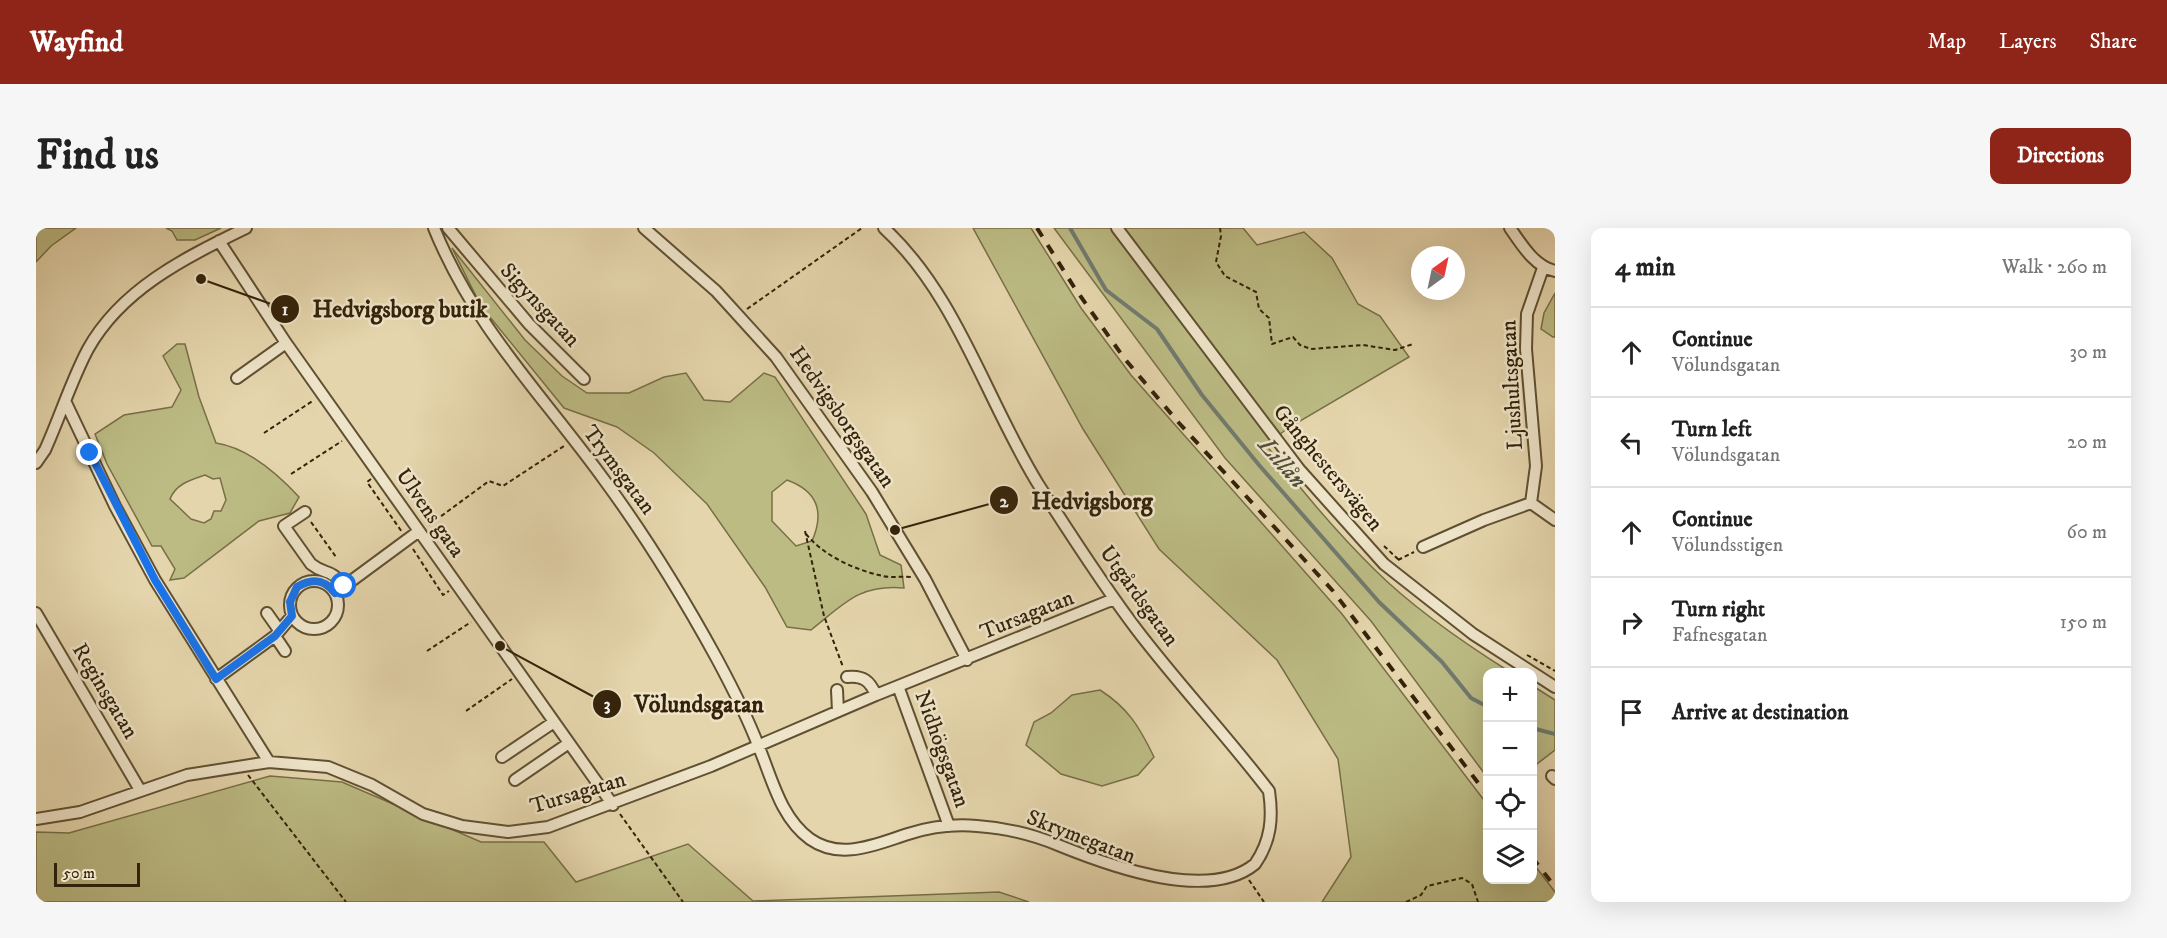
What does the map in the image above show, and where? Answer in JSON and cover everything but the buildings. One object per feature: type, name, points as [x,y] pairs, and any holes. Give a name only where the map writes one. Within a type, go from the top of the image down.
[{"type":"street","points":[[36,463],[45,450],[89,347],[110,318],[134,293],[219,241],[246,228]]},
{"type":"street","name":"Trymsgatan","points":[[434,228],[464,290],[484,324],[604,479],[684,600],[759,746]]},
{"type":"street","name":"Sigynsgatan","points":[[448,228],[529,324],[584,380]]},
{"type":"street","name":"Hedvigsborgsgatan","points":[[644,228],[740,314],[776,357],[826,424],[872,492],[925,579],[967,660]]},
{"type":"street","name":"Utgårdsgatan","points":[[885,228],[912,258],[941,297],[984,384],[1038,484],[1114,599],[1269,791],[1272,815],[1269,835],[1262,854],[1246,875]]},
{"type":"street","name":"Gånghestersvägen","points":[[1117,228],[1299,469],[1384,564],[1473,634],[1555,687]]},
{"type":"street","points":[[1510,228],[1543,268],[1555,270]]},
{"type":"street","name":"Ulvens gata","points":[[219,241],[286,343],[614,805]]},
{"type":"street","name":"Ljushultsgatan","points":[[1531,503],[1536,466],[1526,349],[1527,314],[1543,268]]},
{"type":"street","points":[[237,378],[286,343]]},
{"type":"street","points":[[66,403],[115,506],[155,580],[269,762]]},
{"type":"street","points":[[1423,548],[1484,520],[1531,503],[1555,520]]},
{"type":"street","points":[[304,512],[284,526],[311,564],[316,568],[333,572],[340,589],[338,609],[335,617],[321,628],[304,627],[292,616],[290,602],[292,594],[306,582],[322,582],[340,589]]},
{"type":"street","points":[[340,589],[419,531]]},
{"type":"street","name":"Tursagatan","points":[[36,819],[80,812],[188,775],[269,762],[328,767],[372,785],[423,814],[473,828],[508,832],[549,827],[614,805],[876,695],[1114,599]]},
{"type":"street","name":"Reginsgatan","points":[[36,613],[141,790]]},
{"type":"street","points":[[267,613],[285,651]]},
{"type":"street","points":[[216,679],[277,633],[292,616]]},
{"type":"street","points":[[847,677],[864,678],[871,683],[876,695]]},
{"type":"street","name":"Nidhögsgatan","points":[[898,686],[949,826]]},
{"type":"street","points":[[837,690],[838,711]]},
{"type":"street","points":[[502,757],[554,722]]},
{"type":"street","points":[[515,780],[568,743]]},
{"type":"street","name":"Skrymegatan","points":[[759,746],[781,802],[794,824],[811,839],[827,847],[850,850],[874,846],[909,834],[949,826],[975,825],[1025,833],[1059,845],[1105,868],[1183,892]]},
{"type":"street","points":[[1208,893],[1234,884],[1246,875]]},
{"type":"path","points":[[740,314],[862,228]]},
{"type":"path","points":[[1220,228],[1221,236],[1216,262],[1225,276],[1256,292],[1259,309],[1269,318],[1272,344],[1293,337],[1300,345],[1311,349],[1363,345],[1395,350],[1413,344]]},
{"type":"path","points":[[264,433],[311,402]]},
{"type":"path","points":[[419,531],[489,481],[503,486],[573,440]]},
{"type":"path","points":[[291,474],[338,443]]},
{"type":"path","points":[[378,473],[367,482],[402,532]]},
{"type":"path","points":[[304,512],[336,557]]},
{"type":"path","points":[[847,677],[824,615],[805,531],[824,552],[854,566],[885,577],[925,579]]},
{"type":"path","points":[[1381,543],[1407,567]]},
{"type":"path","points":[[413,552],[443,595],[450,590]]},
{"type":"path","points":[[1398,560],[1403,556]]},
{"type":"path","points":[[428,651],[471,622]]},
{"type":"path","points":[[1526,654],[1555,671]]},
{"type":"path","points":[[466,711],[512,679]]},
{"type":"path","points":[[241,766],[346,902]]},
{"type":"path","points":[[614,805],[683,902]]},
{"type":"path","points":[[1246,875],[1264,902]]},
{"type":"path","points":[[1406,902],[1421,895],[1427,886],[1462,878],[1472,884],[1478,902]]},
{"type":"shaded area","points":[[36,228],[76,228],[51,246],[36,262]]},
{"type":"shaded area","points":[[166,228],[221,228],[195,240],[177,240],[172,231]]},
{"type":"shaded area","points":[[973,228],[1031,228],[1081,308],[1131,375],[1342,614],[1483,799],[1483,884],[1537,884],[1537,868],[1555,892],[1555,902],[1322,902],[1351,857],[1338,759],[1277,660],[1159,549],[1083,429]]},
{"type":"shaded area","points":[[1054,228],[1243,228],[1257,245],[1304,232],[1332,258],[1358,304],[1380,316],[1409,357],[1288,428],[1266,445],[1332,525],[1390,584],[1440,625],[1504,668],[1483,668],[1483,772],[1371,621],[1225,458]]},
{"type":"shaded area","points":[[452,248],[525,340],[562,376],[587,393],[629,393],[664,377],[686,373],[704,400],[730,402],[764,373],[775,377],[866,514],[880,555],[901,565],[904,588],[875,589],[864,593],[843,604],[811,630],[787,627],[765,587],[707,504],[654,453],[617,427],[564,408],[481,306]],"holes":[[[787,480],[812,496],[816,503],[818,520],[812,541],[796,546],[772,521],[772,492]]]},
{"type":"shaded area","points":[[1555,293],[1555,337],[1553,337],[1541,329],[1544,313]]},
{"type":"shaded area","points":[[177,344],[185,344],[199,397],[216,443],[240,450],[262,463],[299,497],[290,513],[259,521],[184,578],[170,580],[175,569],[161,546],[152,546],[107,464],[95,434],[124,415],[172,407],[181,390],[163,356]],"holes":[[[205,475],[213,479],[220,478],[226,500],[221,511],[214,511],[211,519],[204,523],[191,519],[170,499],[180,486],[189,481]]]},
{"type":"shaded area","points":[[1537,689],[1555,700],[1555,750],[1537,764]]},
{"type":"shaded area","points":[[1100,690],[1132,719],[1154,757],[1138,775],[1102,786],[1061,774],[1026,745],[1034,722],[1051,713],[1072,695]]},
{"type":"shaded area","points":[[270,776],[342,782],[481,842],[544,842],[576,882],[688,844],[753,901],[999,892],[1029,902],[36,902],[36,832],[69,833]]},
{"type":"waterway","name":"Lillån","points":[[1070,228],[1106,290],[1157,329],[1202,395],[1259,465],[1379,602],[1442,662],[1471,698],[1483,704]]},
{"type":"waterway","name":"Lillån","points":[[1537,729],[1555,734]]},
{"type":"railway","points":[[1037,228],[1074,287],[1124,358],[1179,423],[1333,591],[1483,789]]},
{"type":"railway","points":[[1537,864],[1555,887]]},
{"type":"place","name":"Hedvigsborg butik","points":[[201,279]]},
{"type":"place","name":"Hedvigsborg","points":[[895,530]]},
{"type":"place","name":"Völundsgatan","points":[[500,646]]},
{"type":"route","points":[[90,453],[115,506],[155,580],[216,679],[275,636],[292,616],[290,602],[297,587],[306,582],[322,582],[330,586],[335,593],[344,586]]}]
